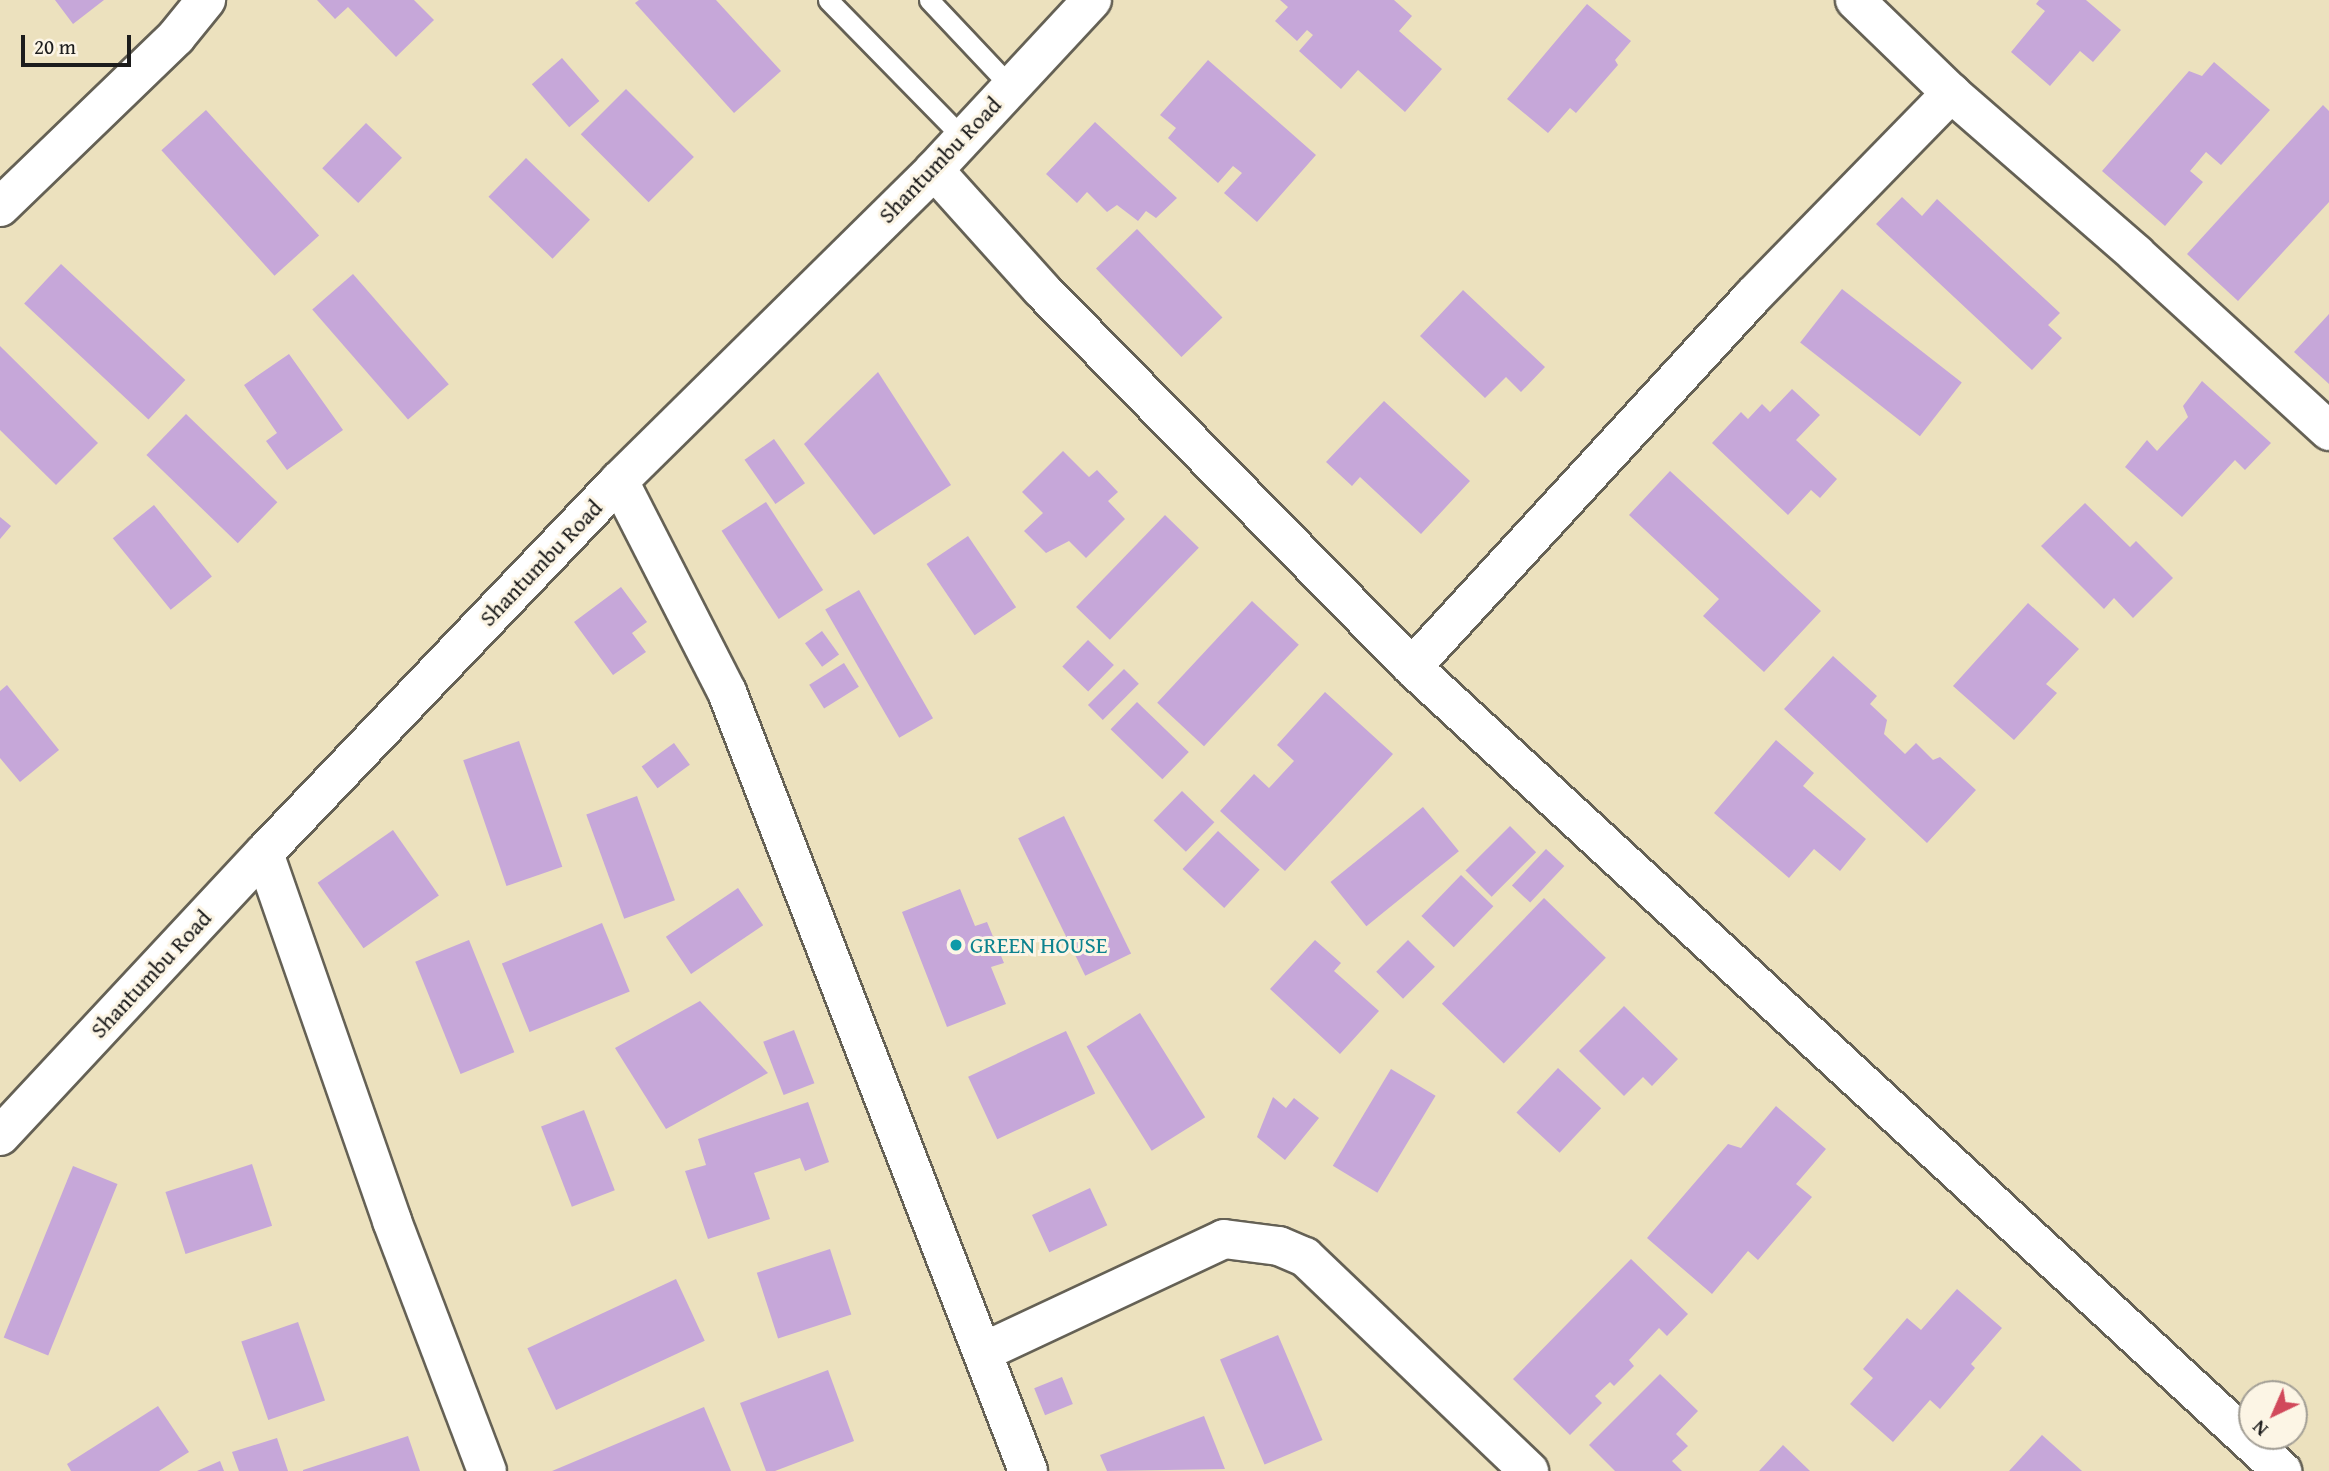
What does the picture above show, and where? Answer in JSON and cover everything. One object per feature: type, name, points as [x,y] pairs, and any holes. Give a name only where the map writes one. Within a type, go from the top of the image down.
[{"type":"street","points":[[0,207],[176,37],[206,0]]},
{"type":"street","name":"Shantumbu Road","points":[[0,1136],[264,853],[619,481],[934,170],[1092,0]]},
{"type":"street","points":[[1855,0],[1951,93],[2136,254],[2329,431]]},
{"type":"street","points":[[1412,667],[1753,296],[1951,93]]},
{"type":"street","points":[[934,170],[1041,289],[1412,667],[2282,1471]]},
{"type":"street","points":[[619,481],[726,692],[1028,1471]]},
{"type":"street","points":[[264,853],[392,1221],[487,1471]]},
{"type":"street","points":[[983,1352],[1224,1239],[1279,1246],[1305,1257],[1529,1471]]},
{"type":"lane","points":[[828,0],[963,138]]},
{"type":"lane","points":[[929,0],[1011,87]]},
{"type":"building","points":[[55,0],[104,0],[73,24]]},
{"type":"building","points":[[317,0],[414,0],[434,20],[396,57],[348,7],[335,19]]},
{"type":"building","points":[[639,0],[716,0],[781,71],[734,113],[635,3]]},
{"type":"building","points":[[1280,0],[1394,0],[1412,16],[1399,31],[1442,69],[1405,112],[1358,70],[1341,89],[1299,51],[1313,35],[1307,30],[1297,41],[1275,21],[1288,7]]},
{"type":"building","points":[[2039,0],[2086,0],[2121,30],[2093,62],[2080,51],[2050,86],[2011,52],[2045,11],[2036,4]]},
{"type":"building","points":[[1587,4],[1631,41],[1615,60],[1618,65],[1576,113],[1570,108],[1548,133],[1507,99]]},
{"type":"building","points":[[562,58],[599,101],[569,127],[532,84]]},
{"type":"building","points":[[1208,60],[1316,155],[1257,222],[1224,193],[1242,173],[1233,166],[1218,183],[1168,138],[1176,128],[1160,115]]},
{"type":"building","points":[[2214,62],[2270,110],[2221,165],[2206,152],[2190,171],[2203,182],[2165,226],[2102,171],[2189,71],[2202,76]]},
{"type":"building","points":[[626,89],[694,157],[649,202],[581,134]]},
{"type":"building","points":[[2323,105],[2329,111],[2329,202],[2238,301],[2187,254]]},
{"type":"building","points":[[206,110],[319,236],[274,276],[161,150]]},
{"type":"building","points":[[1095,122],[1177,198],[1156,218],[1146,211],[1138,221],[1117,205],[1107,212],[1087,192],[1077,203],[1046,174]]},
{"type":"building","points":[[366,123],[402,158],[358,203],[322,168]]},
{"type":"building","points":[[526,158],[590,220],[553,259],[488,197]]},
{"type":"building","points":[[1902,197],[1922,216],[1937,199],[2060,313],[2048,325],[2062,338],[2032,370],[1876,224]]},
{"type":"building","points":[[1137,229],[1222,317],[1181,357],[1096,269]]},
{"type":"building","points":[[61,264],[185,380],[149,419],[24,303]]},
{"type":"building","points":[[353,274],[449,384],[408,420],[312,309]]},
{"type":"building","points":[[1842,289],[1962,383],[1920,436],[1800,343]]},
{"type":"building","points":[[1463,290],[1545,367],[1521,392],[1506,377],[1485,398],[1420,336]]},
{"type":"building","points":[[2329,314],[2329,384],[2294,352]]},
{"type":"building","points":[[0,346],[98,443],[56,485],[0,430]]},
{"type":"building","points":[[289,354],[343,430],[287,470],[266,441],[277,433],[244,385]]},
{"type":"building","points":[[878,372],[951,485],[874,535],[804,444]]},
{"type":"building","points":[[2202,381],[2271,443],[2245,470],[2235,460],[2182,517],[2125,467],[2147,440],[2157,451],[2188,417],[2183,406]]},
{"type":"building","points":[[1792,389],[1820,415],[1796,440],[1837,479],[1820,498],[1811,490],[1788,515],[1712,443],[1741,412],[1748,419],[1762,404],[1770,412]]},
{"type":"building","points":[[1384,401],[1470,481],[1421,534],[1360,477],[1352,486],[1326,462]]},
{"type":"building","points":[[186,414],[277,502],[238,543],[146,455]]},
{"type":"building","points":[[774,439],[805,483],[775,504],[745,460]]},
{"type":"building","points":[[1063,451],[1089,477],[1097,470],[1118,492],[1108,501],[1125,519],[1086,558],[1069,541],[1046,553],[1024,531],[1043,513],[1022,492]]},
{"type":"building","points":[[1670,471],[1821,611],[1764,672],[1703,616],[1719,599],[1629,515]]},
{"type":"building","points":[[766,502],[823,590],[779,619],[722,531]]},
{"type":"building","points":[[2085,503],[2130,547],[2136,541],[2173,578],[2133,618],[2114,598],[2104,609],[2041,546]]},
{"type":"building","points":[[154,505],[212,576],[171,610],[113,538]]},
{"type":"building","points":[[1165,515],[1199,548],[1110,640],[1076,607]]},
{"type":"building","points":[[0,517],[11,526],[0,539]]},
{"type":"building","points":[[968,536],[1016,607],[975,635],[927,564]]},
{"type":"building","points":[[621,587],[647,622],[632,633],[646,652],[613,675],[574,622]]},
{"type":"building","points":[[859,590],[933,718],[899,738],[825,610]]},
{"type":"building","points":[[1252,601],[1299,645],[1204,746],[1157,703]]},
{"type":"building","points":[[2028,603],[2079,649],[2046,684],[2057,693],[2014,740],[1953,686]]},
{"type":"building","points":[[822,631],[839,654],[822,667],[805,643]]},
{"type":"building","points":[[1088,640],[1114,665],[1088,692],[1062,667]]},
{"type":"building","points":[[1833,656],[1877,696],[1870,704],[1887,720],[1884,734],[1905,754],[1916,743],[1933,760],[1940,757],[1976,790],[1927,843],[1784,709]]},
{"type":"building","points":[[844,663],[859,687],[824,708],[809,685]]},
{"type":"building","points":[[1124,669],[1139,684],[1103,720],[1088,705]]},
{"type":"building","points":[[7,685],[59,750],[20,782],[0,758],[0,691]]},
{"type":"building","points":[[1325,692],[1393,754],[1285,871],[1220,811],[1254,774],[1269,788],[1294,761],[1277,745]]},
{"type":"building","points":[[1137,702],[1189,752],[1162,779],[1111,729]]},
{"type":"building","points":[[1776,740],[1814,773],[1803,786],[1866,839],[1840,871],[1814,849],[1789,878],[1714,813]]},
{"type":"building","points":[[519,741],[562,867],[507,886],[463,760]]},
{"type":"building","points":[[674,743],[690,765],[658,788],[642,767]]},
{"type":"building","points":[[1182,791],[1214,822],[1186,852],[1154,820]]},
{"type":"building","points":[[637,796],[675,900],[624,919],[586,814]]},
{"type":"building","points":[[1423,807],[1459,851],[1366,926],[1331,882]]},
{"type":"building","points":[[1064,816],[1131,954],[1085,976],[1018,838]]},
{"type":"building","points":[[1510,826],[1536,852],[1492,897],[1465,871]]},
{"type":"building","points":[[393,830],[439,896],[364,948],[318,883]]},
{"type":"building","points":[[1218,831],[1260,870],[1224,908],[1183,869]]},
{"type":"building","points":[[1546,849],[1564,866],[1530,903],[1512,886]]},
{"type":"building","points":[[1461,875],[1493,906],[1454,947],[1421,916]]},
{"type":"building","points":[[738,888],[763,925],[691,974],[666,937]]},
{"type":"building","name":"GREEN HOUSE","points":[[960,889],[975,926],[987,922],[1004,963],[991,967],[1006,1004],[947,1027],[902,912]]},
{"type":"building","points":[[1544,898],[1606,958],[1504,1063],[1442,1004]]},
{"type":"building","points":[[602,923],[630,992],[530,1032],[502,963]]},
{"type":"building","points":[[469,940],[514,1052],[461,1074],[415,962]]},
{"type":"building","points":[[1315,940],[1341,963],[1334,971],[1379,1011],[1340,1054],[1270,989]]},
{"type":"building","points":[[1408,940],[1435,967],[1403,999],[1376,972]]},
{"type":"building","points":[[700,1001],[768,1073],[666,1129],[615,1048]]},
{"type":"building","points":[[1624,1006],[1678,1059],[1652,1086],[1643,1077],[1624,1096],[1579,1051]]},
{"type":"building","points":[[1140,1013],[1205,1117],[1152,1151],[1087,1046]]},
{"type":"building","points":[[794,1030],[814,1083],[784,1095],[763,1042]]},
{"type":"building","points":[[1066,1031],[1095,1094],[997,1139],[968,1077]]},
{"type":"building","points":[[1558,1068],[1601,1108],[1560,1153],[1516,1113]]},
{"type":"building","points":[[1391,1069],[1436,1096],[1377,1193],[1333,1166]]},
{"type":"building","points":[[1273,1097],[1286,1108],[1294,1098],[1319,1118],[1285,1160],[1257,1137]]},
{"type":"building","points":[[808,1102],[829,1162],[805,1171],[800,1158],[754,1173],[770,1219],[708,1239],[685,1171],[706,1165],[698,1139]]},
{"type":"building","points":[[1776,1106],[1826,1149],[1796,1184],[1812,1197],[1758,1260],[1748,1251],[1712,1294],[1647,1238],[1728,1144],[1741,1148]]},
{"type":"building","points":[[584,1110],[615,1190],[572,1207],[541,1126]]},
{"type":"building","points":[[252,1164],[272,1226],[186,1254],[165,1192]]},
{"type":"building","points":[[73,1166],[118,1184],[48,1356],[4,1338]]},
{"type":"building","points":[[1090,1188],[1107,1225],[1049,1252],[1032,1215]]},
{"type":"building","points":[[830,1249],[851,1315],[778,1338],[757,1273]]},
{"type":"building","points":[[1631,1259],[1688,1314],[1667,1336],[1659,1328],[1629,1360],[1634,1366],[1614,1386],[1610,1382],[1595,1396],[1602,1403],[1570,1435],[1513,1379]]},
{"type":"building","points":[[676,1279],[705,1341],[556,1410],[527,1348]]},
{"type":"building","points":[[1957,1289],[2002,1328],[1971,1364],[1975,1368],[1940,1409],[1930,1400],[1893,1442],[1850,1404],[1873,1378],[1863,1369],[1907,1318],[1921,1330]]},
{"type":"building","points":[[298,1322],[325,1400],[268,1420],[241,1342]]},
{"type":"building","points":[[1278,1335],[1323,1440],[1265,1465],[1220,1360]]},
{"type":"building","points":[[828,1370],[854,1441],[775,1471],[766,1471],[740,1403]]},
{"type":"building","points":[[1660,1374],[1698,1411],[1676,1434],[1688,1446],[1672,1461],[1682,1471],[1615,1471],[1589,1445]]},
{"type":"building","points":[[1062,1377],[1073,1404],[1045,1415],[1034,1388]]},
{"type":"building","points":[[158,1406],[189,1452],[159,1471],[71,1471],[67,1464]]},
{"type":"building","points":[[704,1407],[731,1471],[552,1471]]},
{"type":"building","points":[[1204,1416],[1225,1469],[1107,1471],[1100,1455]]},
{"type":"building","points":[[2042,1435],[2082,1471],[2009,1471]]},
{"type":"building","points":[[408,1436],[420,1471],[303,1471],[303,1470]]},
{"type":"building","points":[[277,1438],[288,1471],[239,1471],[232,1452]]},
{"type":"building","points":[[1783,1445],[1810,1471],[1759,1471]]},
{"type":"building","points":[[220,1461],[224,1471],[197,1471]]},
{"type":"place","name":"GREEN HOUSE","points":[[956,945]]}]
